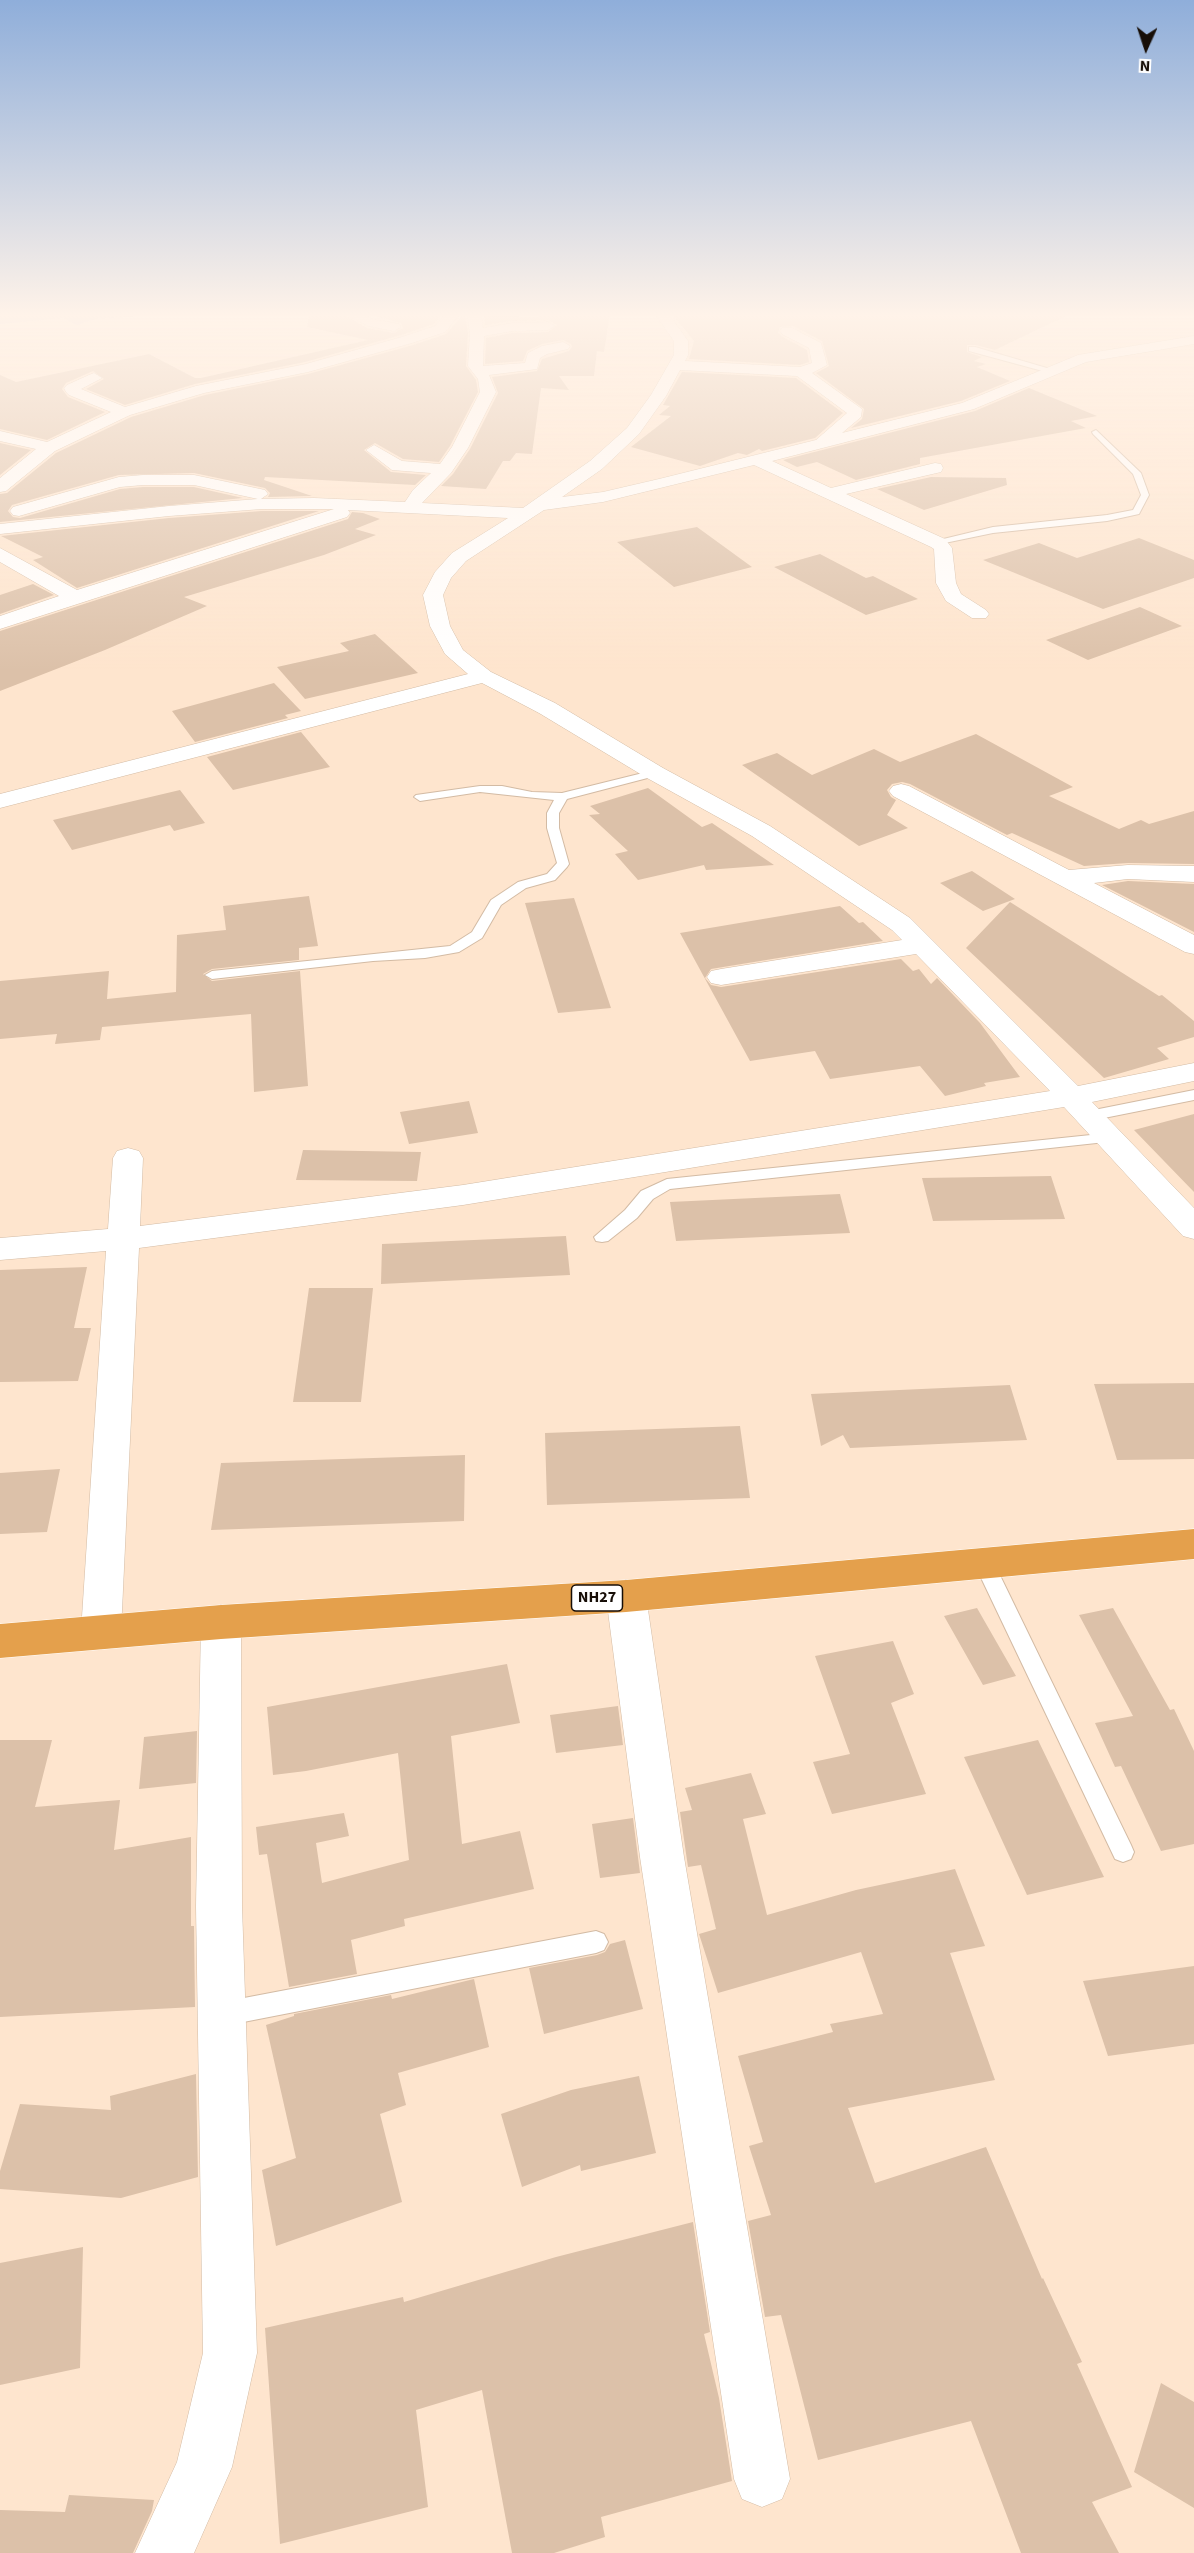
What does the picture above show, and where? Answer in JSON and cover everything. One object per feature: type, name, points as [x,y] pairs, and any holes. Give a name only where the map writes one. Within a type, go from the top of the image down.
[{"type":"highway","name":"NH27","points":[[0,1641],[221,1623],[626,1596],[1194,1544]]},
{"type":"street","points":[[0,487],[49,447],[79,433]]},
{"type":"street","points":[[415,501],[445,469],[467,433]]},
{"type":"street","points":[[630,433],[596,465],[459,557],[442,576],[433,596],[440,626],[455,654],[484,676],[547,708],[655,773],[761,831],[901,924],[1110,1138],[1194,1228]]},
{"type":"street","points":[[822,442],[832,433]]},
{"type":"street","points":[[0,517],[119,482],[170,478],[194,480],[251,493],[314,503],[366,506],[415,501],[531,510],[603,497],[858,433]]},
{"type":"street","points":[[0,436],[49,447]]},
{"type":"street","points":[[374,450],[398,466],[445,469]]},
{"type":"street","points":[[754,459],[938,543],[943,548],[946,584],[953,597],[979,614]]},
{"type":"street","points":[[830,493],[935,468]]},
{"type":"street","points":[[0,529],[169,510],[314,503]]},
{"type":"street","points":[[0,624],[75,597],[366,506]]},
{"type":"street","points":[[0,554],[75,597]]},
{"type":"street","points":[[0,801],[484,676]]},
{"type":"street","points":[[901,791],[1194,946]]},
{"type":"street","points":[[1064,878],[1128,872],[1194,874]]},
{"type":"street","points":[[722,977],[922,945]]},
{"type":"street","points":[[0,1249],[124,1239],[463,1195],[1080,1107],[1194,1072]]},
{"type":"street","points":[[101,1632],[128,1158]]},
{"type":"street","points":[[626,1596],[662,1857],[762,2479]]},
{"type":"street","points":[[164,2553],[204,2467],[230,2353],[219,1906],[221,1623]]},
{"type":"lane","points":[[938,543],[993,530],[1107,518],[1136,512],[1145,495],[1137,473],[1097,433]]},
{"type":"lane","points":[[420,797],[480,789],[562,797],[655,773]]},
{"type":"lane","points":[[212,975],[373,957],[425,954],[454,949],[477,935],[496,903],[522,885],[551,877],[563,864],[553,828],[554,813],[562,797]]},
{"type":"lane","points":[[1080,1107],[1194,1095]]},
{"type":"lane","points":[[602,1237],[631,1214],[647,1195],[667,1184],[1110,1138]]},
{"type":"lane","points":[[984,1563],[1124,1852]]},
{"type":"lane","points":[[222,2014],[596,1942]]},
{"type":"building","points":[[18,433],[61,433],[47,440]]},
{"type":"building","points":[[97,433],[457,433],[439,462],[403,459],[375,443],[364,450],[391,472],[426,475],[415,485],[265,477],[264,480],[312,496],[268,497],[270,493],[265,488],[194,473],[119,475],[12,505],[8,511],[13,517],[20,518],[120,489],[143,487],[194,487],[243,498],[0,522],[0,494],[7,493],[56,453]]},
{"type":"building","points":[[478,433],[535,433],[532,454],[516,453],[510,461],[503,461],[486,489],[441,486],[453,474]]},
{"type":"building","points":[[649,433],[820,433],[815,438],[762,451],[759,449],[747,455],[738,453],[700,466],[631,447]]},
{"type":"building","points":[[888,433],[1058,433],[920,458],[920,464],[856,480],[817,462],[797,467],[783,460]]},
{"type":"building","points":[[0,443],[31,450],[0,475]]},
{"type":"building","points":[[931,477],[1006,478],[1007,485],[924,510],[877,489]]},
{"type":"building","points":[[262,511],[319,511],[77,588],[33,560],[43,557],[1,536],[169,518]]},
{"type":"building","points":[[352,512],[380,519],[355,529],[376,535],[324,555],[184,597],[207,606],[105,650],[0,691],[0,631],[348,519]]},
{"type":"building","points":[[697,527],[752,567],[674,587],[617,542]]},
{"type":"building","points":[[1139,538],[1194,560],[1194,578],[1103,609],[983,560],[1039,543],[1077,558]]},
{"type":"building","points":[[820,554],[866,578],[873,576],[918,599],[866,615],[774,567]]},
{"type":"building","points":[[33,584],[54,595],[0,614],[0,595]]},
{"type":"building","points":[[1140,607],[1182,626],[1088,660],[1046,640]]},
{"type":"building","points":[[375,634],[418,673],[305,699],[277,667],[349,651],[340,643]]},
{"type":"building","points":[[274,683],[301,711],[285,715],[288,718],[195,742],[172,711]]},
{"type":"building","points":[[301,732],[330,767],[233,790],[207,757]]},
{"type":"building","points":[[976,734],[1073,787],[1049,796],[1119,829],[1141,820],[1149,824],[1194,811],[1194,864],[1128,863],[1084,866],[1012,833],[1007,835],[910,784],[902,782],[892,784],[887,790],[896,800],[887,815],[908,828],[859,846],[742,765],[777,753],[812,775],[874,749],[900,762]]},
{"type":"building","points":[[648,788],[702,827],[712,823],[774,865],[706,870],[704,865],[638,880],[615,854],[628,851],[589,815],[600,814],[590,806]]},
{"type":"building","points":[[180,790],[205,823],[174,831],[170,825],[72,850],[53,820]]},
{"type":"building","points":[[972,871],[1015,899],[983,911],[940,883]]},
{"type":"building","points":[[1128,881],[1194,884],[1194,932],[1102,885]]},
{"type":"building","points":[[309,896],[318,946],[299,948],[299,960],[212,969],[203,974],[212,981],[300,971],[308,1086],[254,1092],[251,1014],[102,1027],[100,1040],[55,1044],[57,1034],[0,1039],[0,981],[109,971],[107,999],[176,992],[177,935],[226,930],[223,906]]},
{"type":"building","points":[[574,898],[611,1008],[558,1013],[525,903]]},
{"type":"building","points":[[1010,902],[1159,996],[1162,995],[1194,1021],[1194,1037],[1157,1048],[1169,1059],[1104,1078],[966,948]]},
{"type":"building","points":[[840,906],[859,923],[863,922],[883,941],[711,969],[705,978],[711,985],[721,987],[901,959],[913,971],[919,969],[931,984],[937,978],[980,1023],[1020,1077],[984,1083],[986,1086],[945,1096],[920,1066],[830,1079],[815,1051],[750,1061],[680,933]]},
{"type":"building","points":[[469,1101],[478,1133],[409,1144],[400,1112]]},
{"type":"building","points":[[1194,1114],[1194,1192],[1134,1130]]},
{"type":"building","points":[[303,1150],[421,1152],[417,1181],[296,1180]]},
{"type":"building","points":[[1051,1176],[1065,1219],[933,1221],[922,1178]]},
{"type":"building","points":[[840,1194],[850,1233],[676,1241],[670,1202]]},
{"type":"building","points":[[566,1236],[570,1275],[381,1284],[382,1244]]},
{"type":"building","points":[[87,1267],[74,1328],[91,1328],[78,1381],[0,1382],[0,1270]]},
{"type":"building","points":[[309,1288],[373,1288],[361,1402],[293,1402]]},
{"type":"building","points":[[1194,1383],[1194,1459],[1117,1460],[1094,1384]]},
{"type":"building","points":[[1010,1385],[1027,1440],[850,1448],[843,1435],[821,1446],[811,1394]]},
{"type":"building","points":[[740,1426],[750,1498],[547,1505],[545,1433]]},
{"type":"building","points":[[465,1455],[464,1521],[211,1530],[221,1463]]},
{"type":"building","points":[[60,1469],[47,1532],[0,1534],[0,1473]]},
{"type":"building","points":[[977,1608],[1016,1676],[983,1685],[944,1616]]},
{"type":"building","points":[[1113,1608],[1170,1710],[1174,1709],[1194,1751],[1194,1844],[1161,1851],[1121,1766],[1115,1767],[1095,1723],[1133,1716],[1079,1615]]},
{"type":"building","points":[[893,1641],[914,1694],[891,1703],[926,1794],[832,1814],[813,1762],[850,1754],[815,1656]]},
{"type":"building","points":[[507,1664],[520,1723],[451,1736],[462,1844],[520,1831],[534,1889],[404,1919],[405,1926],[351,1940],[357,1974],[289,1987],[267,1854],[259,1855],[256,1827],[344,1813],[349,1836],[316,1843],[322,1883],[409,1860],[398,1753],[273,1775],[267,1707]]},
{"type":"building","points":[[618,1706],[623,1745],[556,1753],[550,1715]]},
{"type":"building","points":[[197,1731],[196,1783],[139,1789],[144,1737]]},
{"type":"building","points":[[0,1740],[52,1740],[35,1807],[120,1800],[114,1850],[191,1837],[191,1926],[194,1926],[195,2007],[0,2017]]},
{"type":"building","points":[[1038,1740],[1104,1877],[1027,1895],[964,1757]]},
{"type":"building","points":[[751,1773],[766,1814],[743,1819],[767,1915],[856,1890],[955,1869],[985,1946],[950,1953],[995,2080],[848,2108],[875,2183],[986,2147],[1042,2279],[1082,2362],[1077,2364],[1132,2487],[1092,2502],[1119,2553],[1021,2553],[971,2421],[818,2460],[781,2315],[765,2317],[748,2221],[771,2215],[749,2146],[763,2142],[738,2056],[833,2032],[830,2024],[883,2014],[861,1952],[718,1993],[699,1934],[716,1929],[701,1865],[688,1867],[680,1812],[692,1810],[685,1788]]},
{"type":"building","points":[[633,1818],[640,1873],[600,1878],[592,1824]]},
{"type":"building","points":[[625,1940],[643,2009],[544,2034],[529,1968],[597,1955],[605,1952],[610,1944]]},
{"type":"building","points":[[1194,1966],[1194,2044],[1108,2056],[1083,1981]]},
{"type":"building","points":[[474,1979],[489,2047],[398,2073],[406,2105],[380,2114],[402,2202],[276,2246],[262,2170],[296,2158],[266,2025],[294,2016],[294,2014],[391,1995],[392,1999]]},
{"type":"building","points":[[196,2074],[198,2177],[121,2198],[0,2189],[0,2171],[20,2104],[111,2110],[110,2096]]},
{"type":"building","points":[[639,2076],[656,2153],[581,2171],[580,2165],[522,2187],[501,2114],[571,2090]]},
{"type":"building","points":[[693,2222],[710,2332],[704,2334],[719,2398],[732,2481],[601,2517],[605,2537],[554,2553],[512,2553],[482,2390],[416,2410],[428,2507],[280,2544],[265,2328],[403,2297],[404,2302],[556,2257]]},
{"type":"building","points":[[83,2247],[80,2368],[0,2385],[0,2263]]},
{"type":"building","points":[[1161,2383],[1194,2402],[1194,2508],[1134,2472]]},
{"type":"building","points":[[69,2495],[154,2500],[152,2511],[133,2553],[0,2553],[0,2510],[65,2512]]}]
